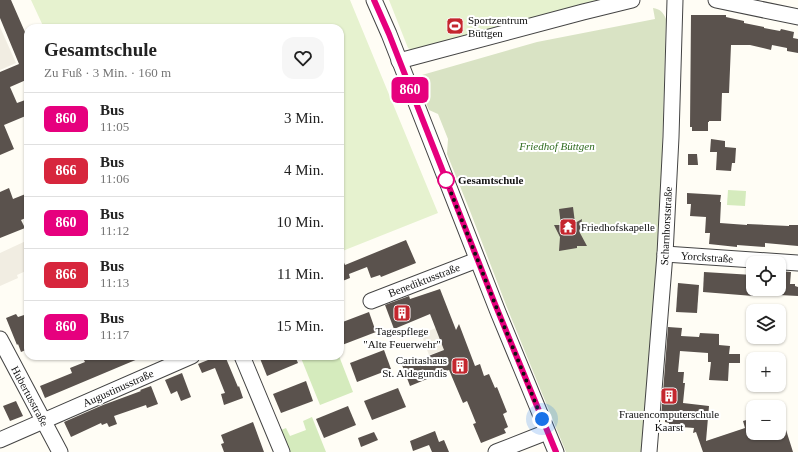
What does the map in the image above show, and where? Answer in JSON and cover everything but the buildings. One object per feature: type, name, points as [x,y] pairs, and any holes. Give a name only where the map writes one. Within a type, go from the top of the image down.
[{"type":"street","points":[[374,0],[389,34],[477,260],[556,452]]},
{"type":"street","points":[[399,61],[632,0]]},
{"type":"street","name":"Scharnhorststraße","points":[[649,452],[665,254],[672,137],[675,0]]},
{"type":"street","points":[[716,0],[798,17]]},
{"type":"street","name":"Yorckstraße","points":[[665,254],[798,263]]},
{"type":"street","name":"Benediktusstraße","points":[[371,301],[477,260]]},
{"type":"street","name":"Hubertusstraße","points":[[0,339],[60,452]]},
{"type":"street","name":"Augustinusstraße","points":[[0,440],[183,360]]},
{"type":"street","points":[[244,360],[282,452]]},
{"type":"street","points":[[496,452],[547,432]]},
{"type":"green space","points":[[31,0],[350,0],[438,213],[344,250],[344,24],[42,24]]},
{"type":"green space","name":"Sportzentrum Büttgen","points":[[389,0],[612,0],[415,51],[408,48]]},
{"type":"green space","name":"Friedhof Büttgen","points":[[653,8],[661,11],[666,19],[659,254],[642,452],[566,452],[506,305],[447,154],[448,139],[438,114],[429,110],[415,77],[537,42],[655,19]]},
{"type":"green space","points":[[728,190],[746,191],[745,206],[727,205]]},
{"type":"green space","points":[[302,360],[341,360],[353,392],[320,405]]},
{"type":"green space","points":[[312,417],[326,452],[290,452],[281,430],[286,428],[290,436],[306,430],[303,421]]},
{"type":"shaded area","points":[[0,27],[16,63],[0,70]]},
{"type":"shaded area","points":[[24,242],[24,272],[17,275],[18,278],[0,286],[0,253]]},
{"type":"shaded area","points":[[436,328],[444,350],[429,355],[421,334]]},
{"type":"bus line","name":"860","points":[[374,0],[389,34],[495,304],[556,452]]},
{"type":"place","name":"Sportzentrum Büttgen","points":[[455,26]]},
{"type":"place","name":"Gesamtschule","points":[[446,180]]},
{"type":"place","name":"Friedhofskapelle","points":[[568,227]]},
{"type":"place","name":"Tagespflege \"Alte Feuerwehr\"","points":[[402,313]]},
{"type":"place","name":"Caritashaus St. Aldegundis","points":[[460,366]]},
{"type":"place","name":"Frauencomputerschule Kaarst","points":[[669,396]]},
{"type":"route","points":[[446,180],[542,419]]}]
